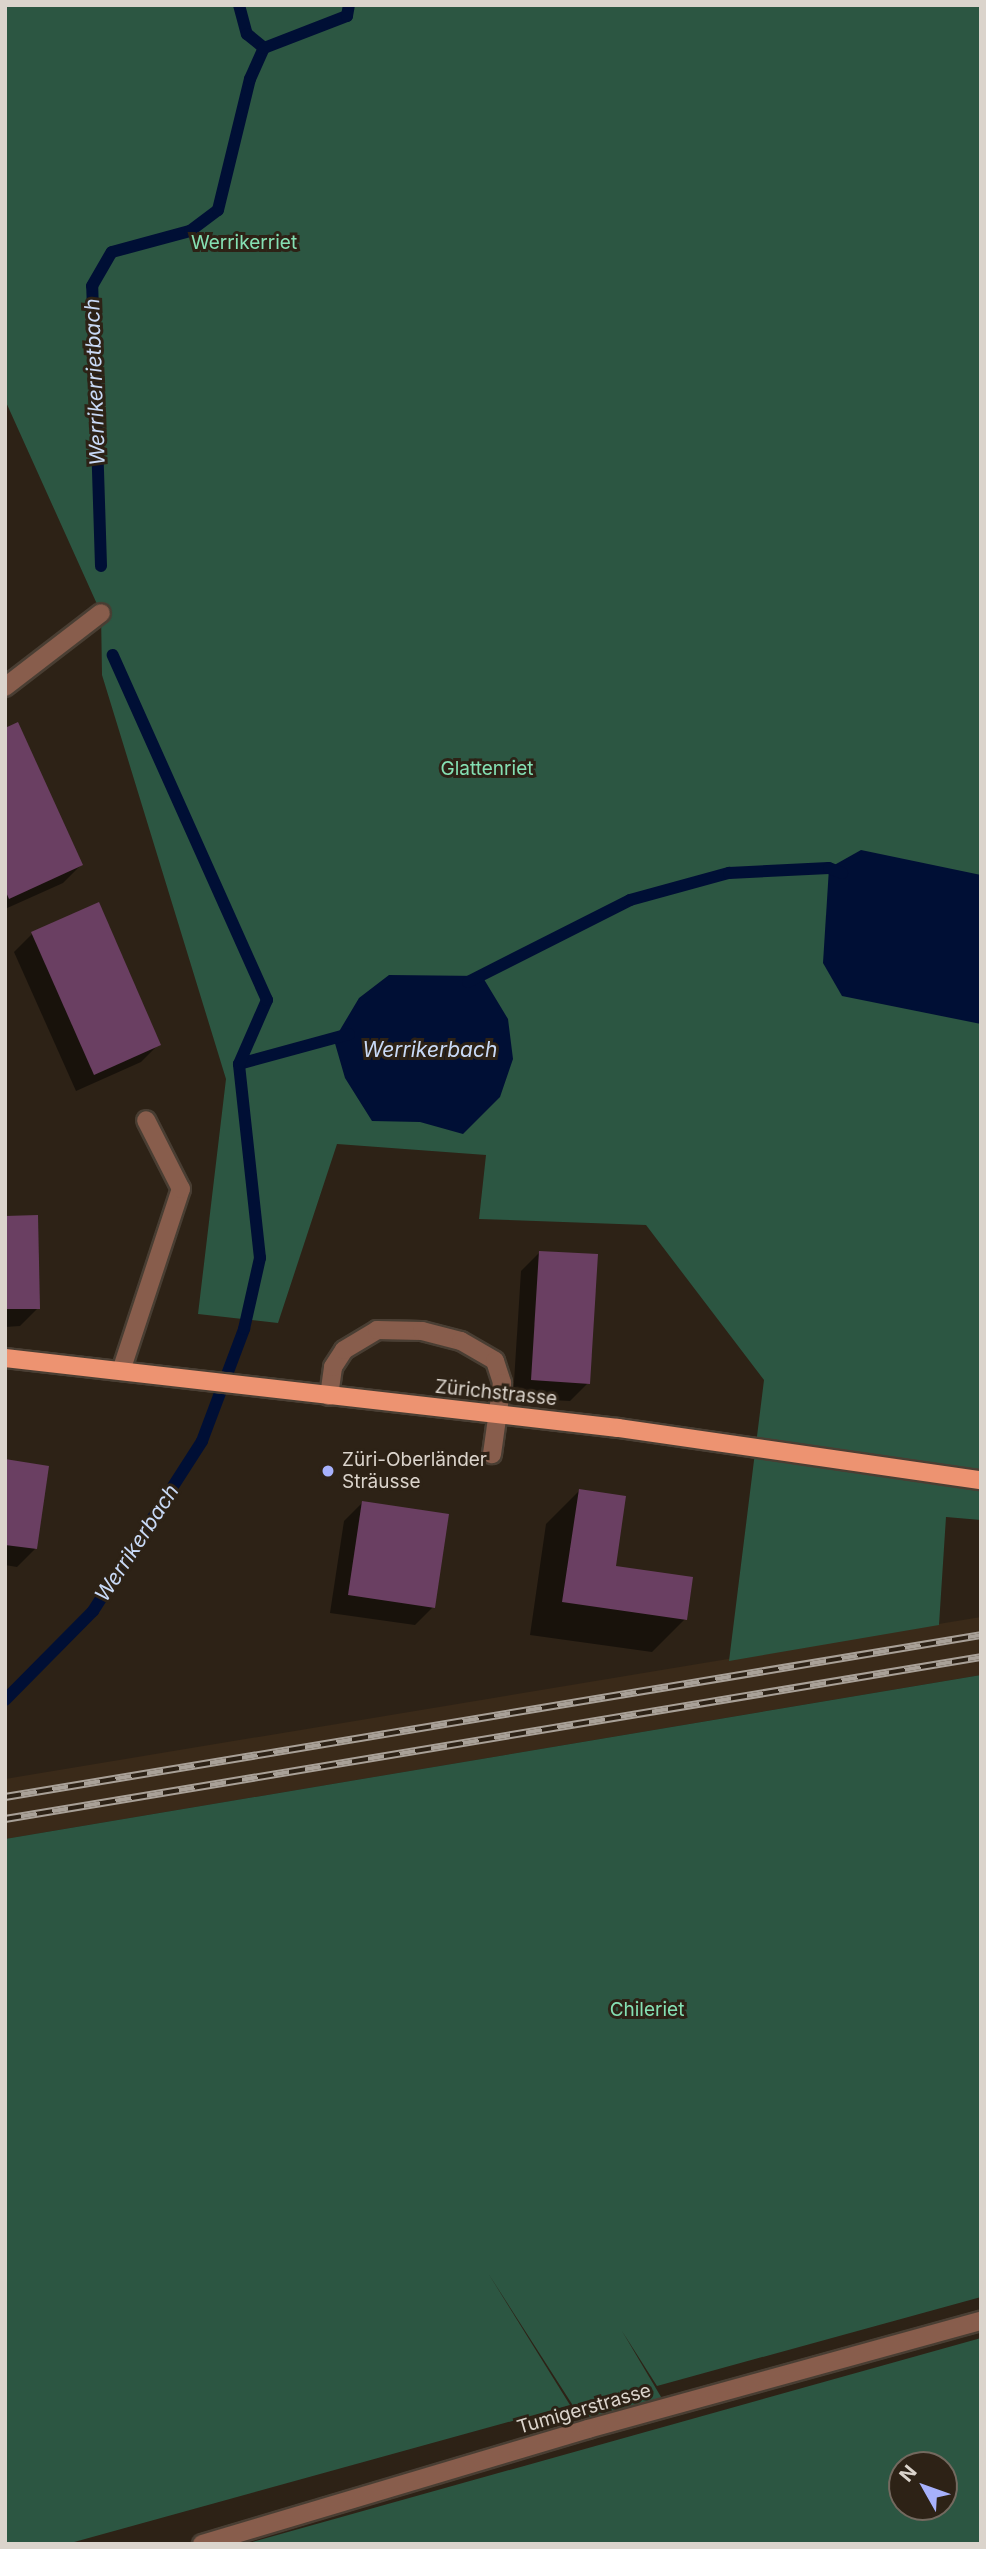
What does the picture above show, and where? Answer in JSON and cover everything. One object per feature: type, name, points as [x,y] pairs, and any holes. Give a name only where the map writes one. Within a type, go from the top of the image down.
[{"type":"main road","name":"Zürichstrasse","points":[[5,1358],[263,1389],[498,1413],[981,1480]]},
{"type":"street","points":[[5,687],[101,613]]},
{"type":"street","points":[[121,1371],[181,1189],[146,1120]]},
{"type":"street","points":[[329,1396],[333,1367],[344,1350],[377,1331],[422,1331],[461,1341],[495,1361],[502,1382],[492,1454]]},
{"type":"street","name":"Tumigerstrasse","points":[[202,2544],[588,2429],[981,2321]]},
{"type":"shaded area","points":[[981,1617],[981,1675],[5,1839],[5,1779]]},
{"type":"green space","points":[[5,5],[981,5],[981,1520],[946,1517],[939,1625],[729,1661],[764,1380],[646,1225],[479,1219],[486,1155],[337,1144],[278,1323],[198,1314],[226,1079],[102,675],[101,613],[5,400]]},
{"type":"green space","name":"Chileriet","points":[[981,1675],[981,2297],[657,2386],[622,2331],[667,2407],[588,2429],[488,2273],[570,2405],[67,2544],[5,2544],[5,1839]]},
{"type":"green space","points":[[981,2338],[981,2544],[245,2544]]},
{"type":"water","points":[[861,850],[981,875],[981,1024],[842,996],[823,963],[829,868]]},
{"type":"water","name":"Werrikerbach","points":[[389,975],[482,976],[508,1019],[513,1059],[500,1097],[463,1134],[420,1122],[372,1121],[345,1078],[334,1040],[359,998]]},
{"type":"building","points":[[18,722],[83,865],[9,899],[5,890],[5,728]]},
{"type":"building","points":[[99,902],[161,1045],[94,1075],[31,932]]},
{"type":"building","points":[[38,1215],[40,1309],[5,1309],[5,1216]]},
{"type":"building","points":[[539,1251],[598,1254],[590,1384],[531,1380]]},
{"type":"building","points":[[5,1459],[49,1466],[37,1549],[5,1545]]},
{"type":"building","points":[[579,1489],[626,1496],[616,1566],[693,1577],[687,1620],[562,1602]]},
{"type":"building","points":[[362,1501],[449,1514],[435,1608],[348,1595]]},
{"type":"waterway","points":[[239,5],[247,34],[264,48]]},
{"type":"waterway","name":"Werrikerrietbach","points":[[101,566],[92,286],[112,252],[190,231],[218,210],[250,79],[264,48],[347,16],[349,5]]},
{"type":"waterway","name":"Werrikerbach","points":[[5,1700],[93,1611],[202,1441],[244,1329],[260,1258],[239,1064],[267,1000],[113,655]]},
{"type":"waterway","name":"Werrikerbach","points":[[468,982],[630,900],[729,873],[829,868],[842,873]]},
{"type":"waterway","name":"Werrikerbach","points":[[239,1064],[349,1034]]},
{"type":"railway","points":[[5,1797],[981,1635]]},
{"type":"railway","points":[[5,1819],[981,1657]]},
{"type":"place","name":"Züri-Oberländer Sträusse","points":[[328,1471]]},
{"type":"park label","name":"Werrikerriet","points":[[244,243]]},
{"type":"park label","name":"Glattenriet","points":[[487,769]]}]
